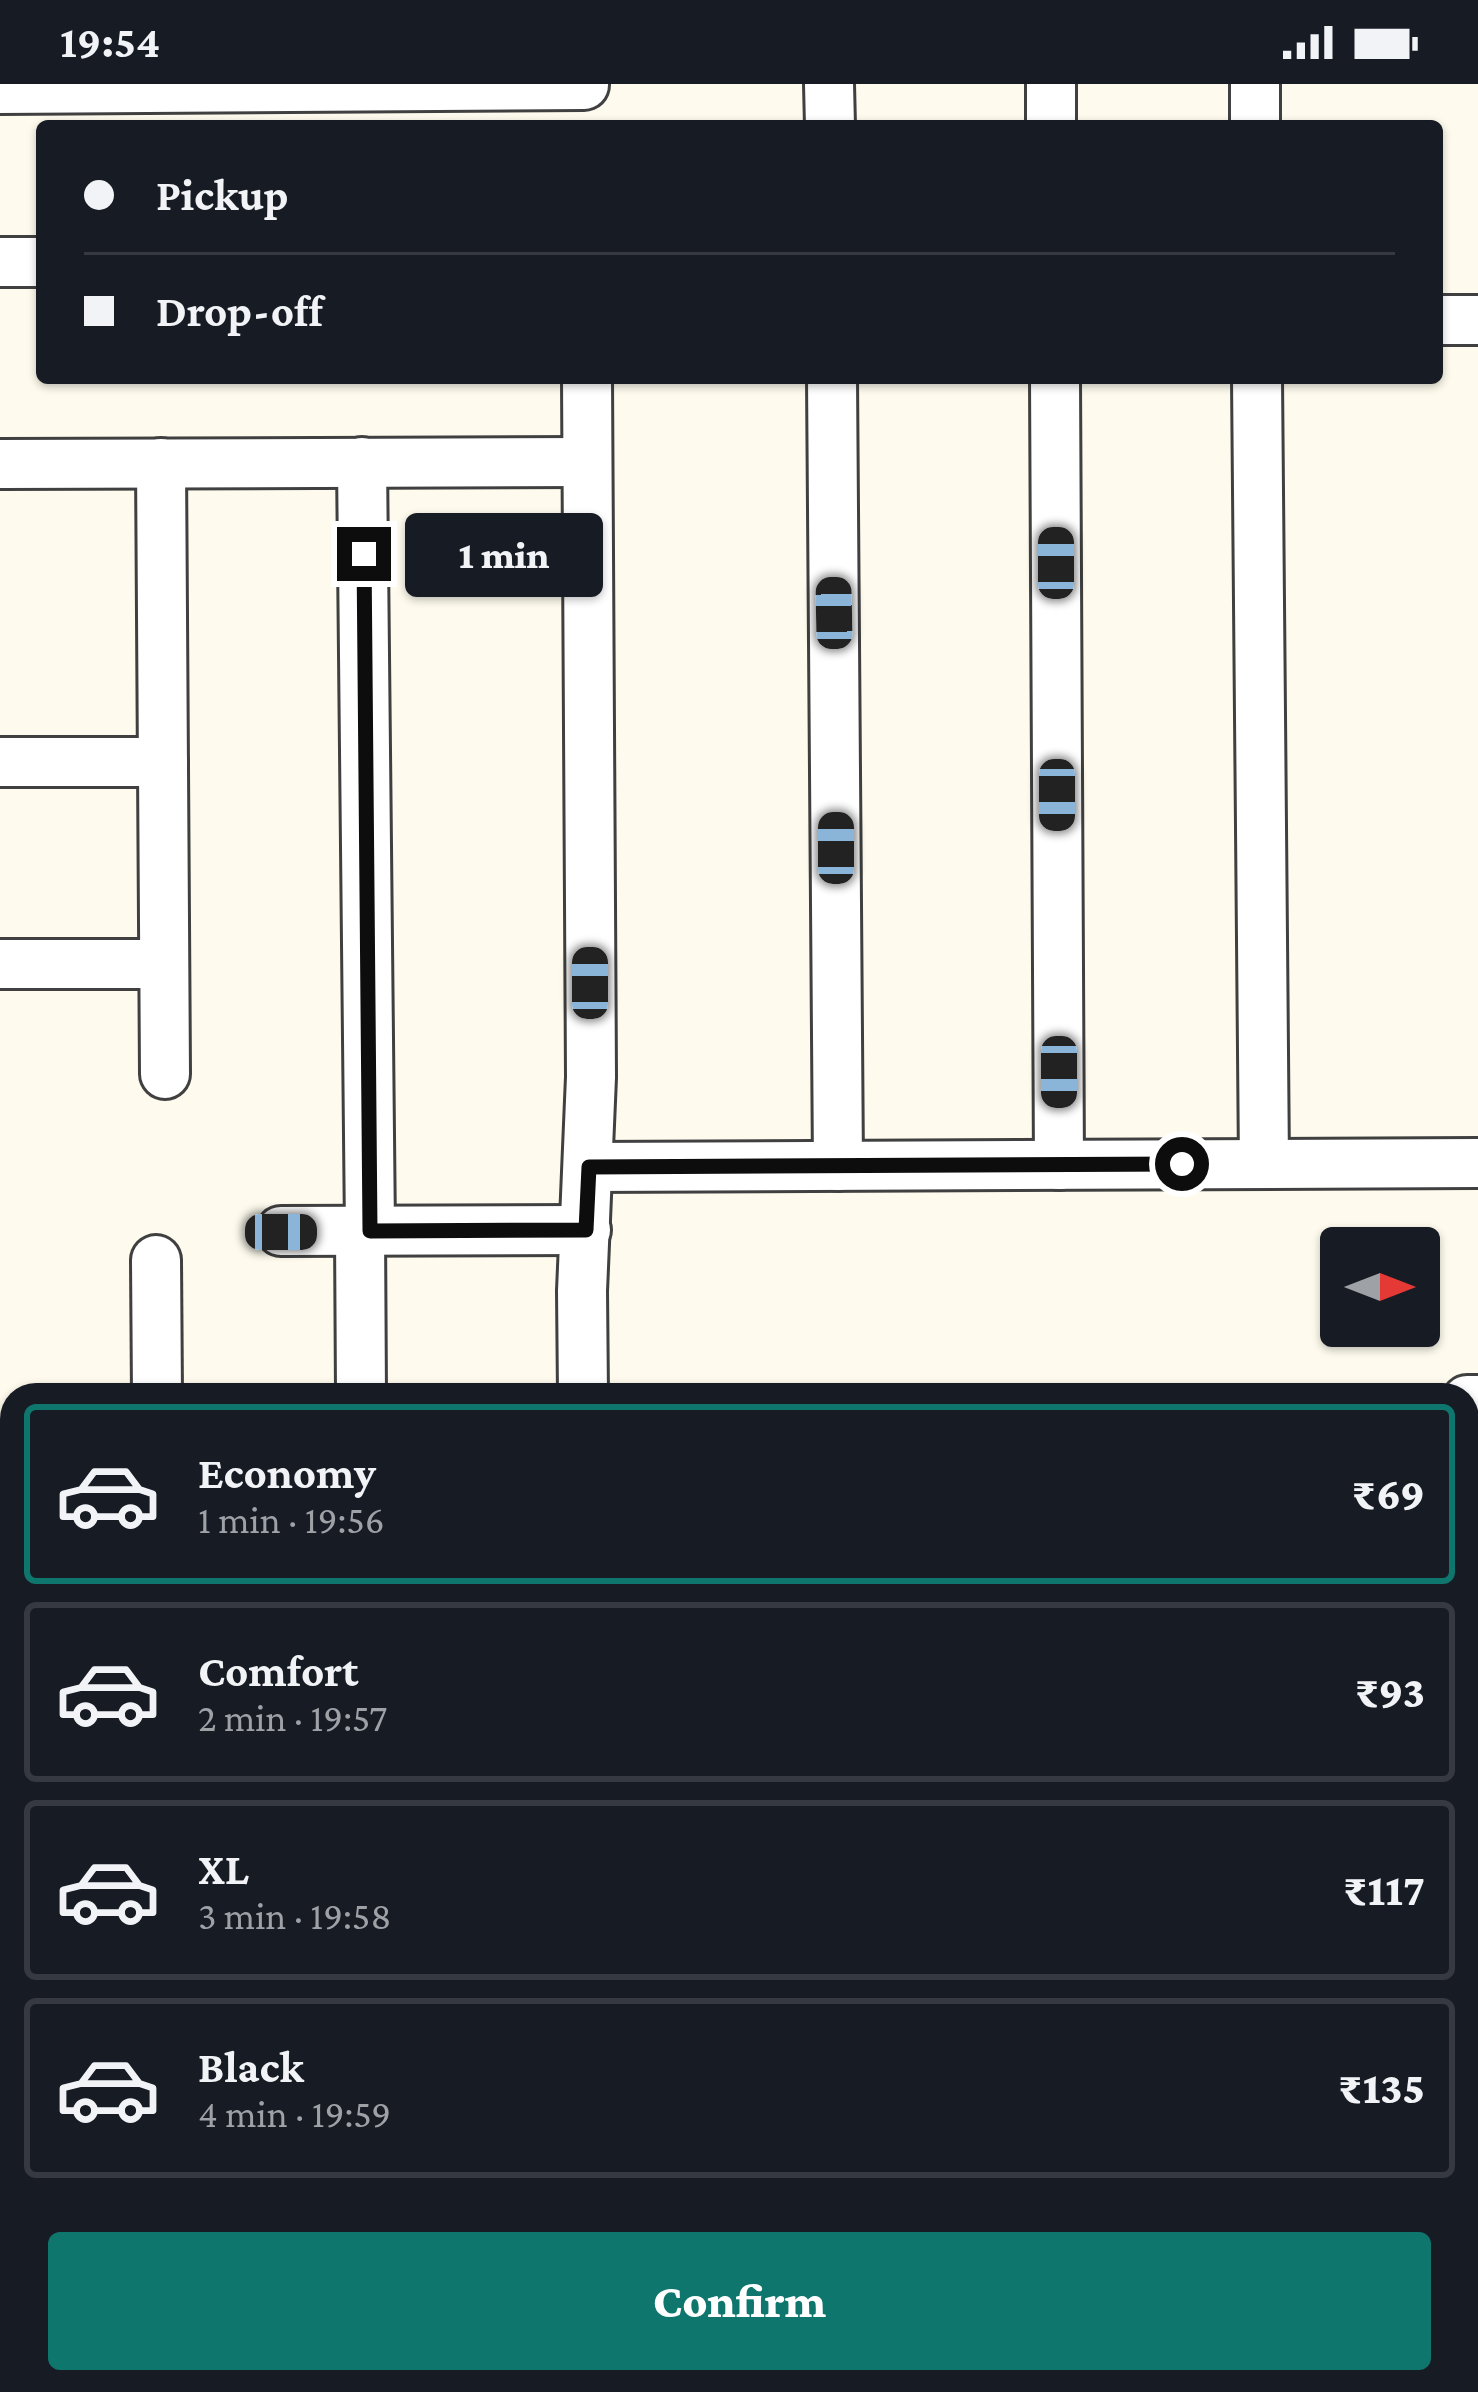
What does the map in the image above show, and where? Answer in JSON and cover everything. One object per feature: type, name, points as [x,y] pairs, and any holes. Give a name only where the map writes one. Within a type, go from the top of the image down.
[{"type":"street","points":[[829,84],[830,120]]},
{"type":"street","points":[[1051,84],[1051,120]]},
{"type":"street","points":[[1255,84],[1255,120]]},
{"type":"street","points":[[0,89],[159,99],[584,85],[584,120]]},
{"type":"street","points":[[0,262],[36,262]]},
{"type":"street","points":[[1443,320],[1478,320]]},
{"type":"street","points":[[583,1383],[589,1167],[586,384]]},
{"type":"street","points":[[832,384],[838,1166]]},
{"type":"street","points":[[1055,384],[1059,1165]]},
{"type":"street","points":[[1257,384],[1264,1164]]},
{"type":"street","points":[[0,464],[587,462]]},
{"type":"street","points":[[161,463],[165,1074]]},
{"type":"street","points":[[361,1383],[362,463]]},
{"type":"street","points":[[0,762],[163,762]]},
{"type":"street","points":[[0,964],[164,964]]},
{"type":"street","points":[[589,1167],[1478,1163]]},
{"type":"street","points":[[281,1232],[586,1230]]},
{"type":"street","points":[[156,1260],[157,1383]]},
{"type":"route","points":[[364,554],[370,1231],[586,1230],[589,1167],[1182,1164]]}]
